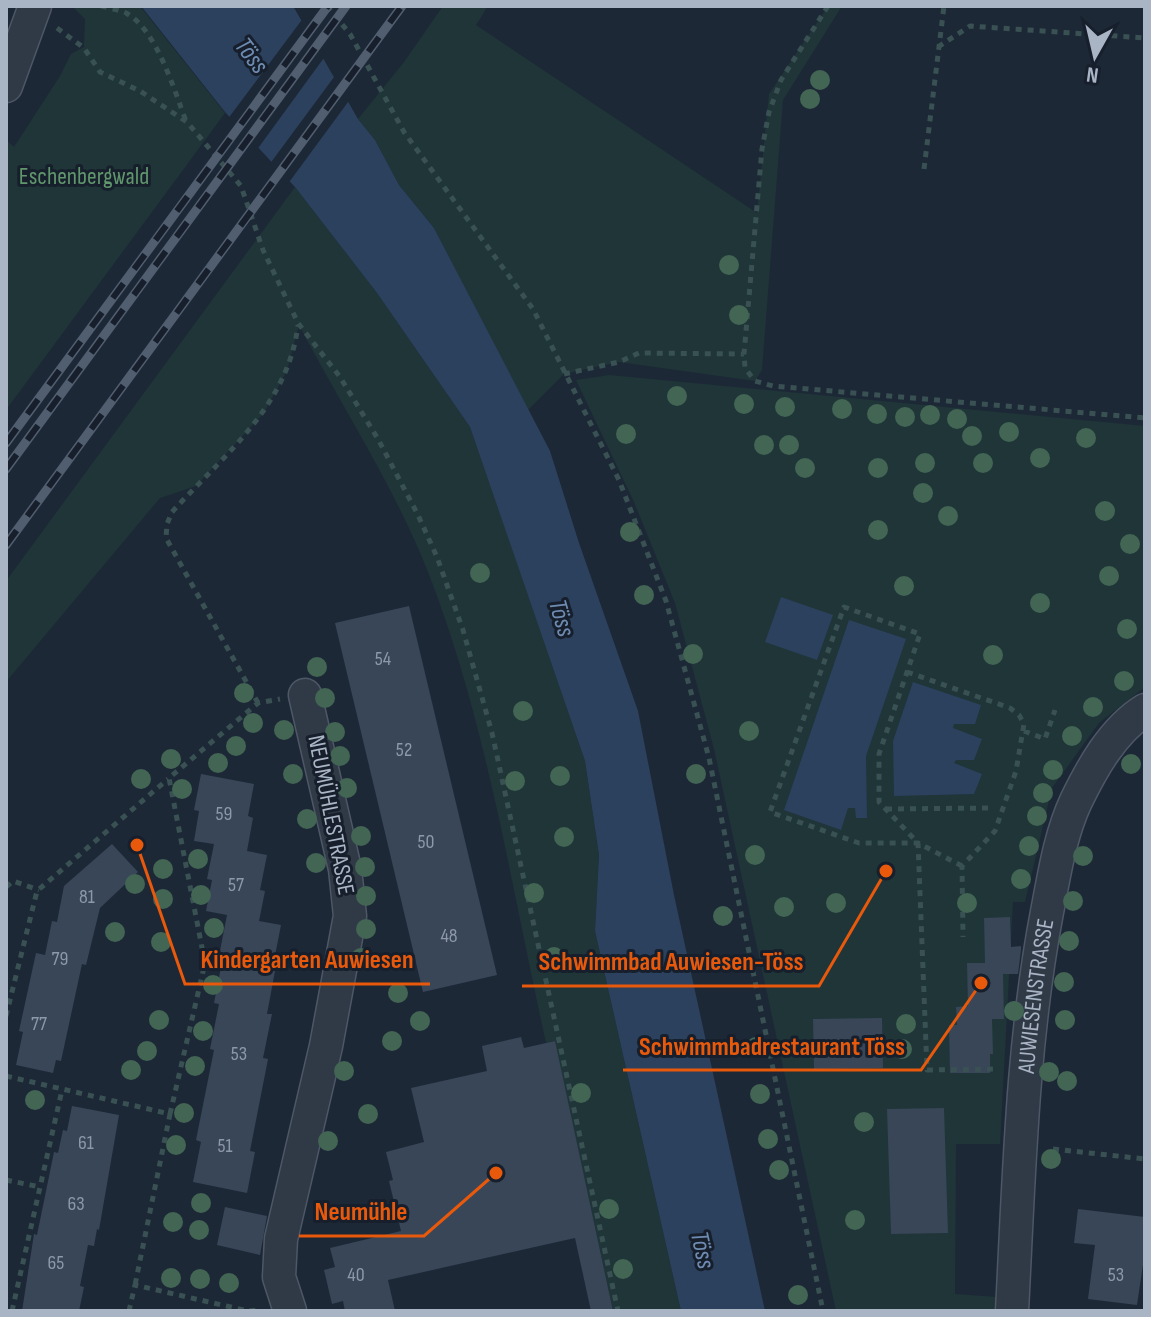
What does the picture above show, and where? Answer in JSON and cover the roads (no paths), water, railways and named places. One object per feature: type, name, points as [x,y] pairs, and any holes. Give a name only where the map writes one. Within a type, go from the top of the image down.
[{"type":"street","points":[[6,86],[34,8]]},
{"type":"street","name":"NEUMÜHLESTRASSE","points":[[289,1309],[279,1277],[281,1239],[326,1046],[350,916],[345,869],[305,695]]},
{"type":"street","name":"AUWIESENSTRASSE","points":[[1012,1311],[1027,1070],[1038,959],[1056,863],[1075,803],[1110,742],[1145,710]]},
{"type":"water","name":"Töss","points":[[141,6],[293,6],[399,185],[434,228],[550,451],[638,711],[674,895],[765,1311],[681,1311],[595,931],[599,855],[585,761],[470,427],[377,293],[295,187],[225,112]]},
{"type":"water","points":[[781,597],[833,615],[817,660],[765,642]]},
{"type":"water","points":[[849,620],[906,639],[866,756],[867,818],[856,818],[855,808],[848,808],[841,830],[784,810]]},
{"type":"water","points":[[913,682],[981,705],[975,724],[954,724],[953,728],[982,739],[974,760],[956,760],[954,763],[982,774],[974,794],[894,796],[893,741]]},
{"type":"railway","points":[[6,443],[328,6]]},
{"type":"railway","points":[[6,469],[346,6]]},
{"type":"railway","points":[[6,545],[402,6]]},
{"type":"place","name":"Kindergarten Auwiesen","points":[[137,845]]},
{"type":"place","name":"Schwimmbad Auwiesen-Töss","points":[[886,871]]},
{"type":"place","name":"Schwimmbadrestaurant Töss","points":[[981,983]]},
{"type":"place","name":"Neumühle","points":[[496,1173]]},
{"type":"park label","name":"Eschenbergwald","points":[[84,176]]}]
